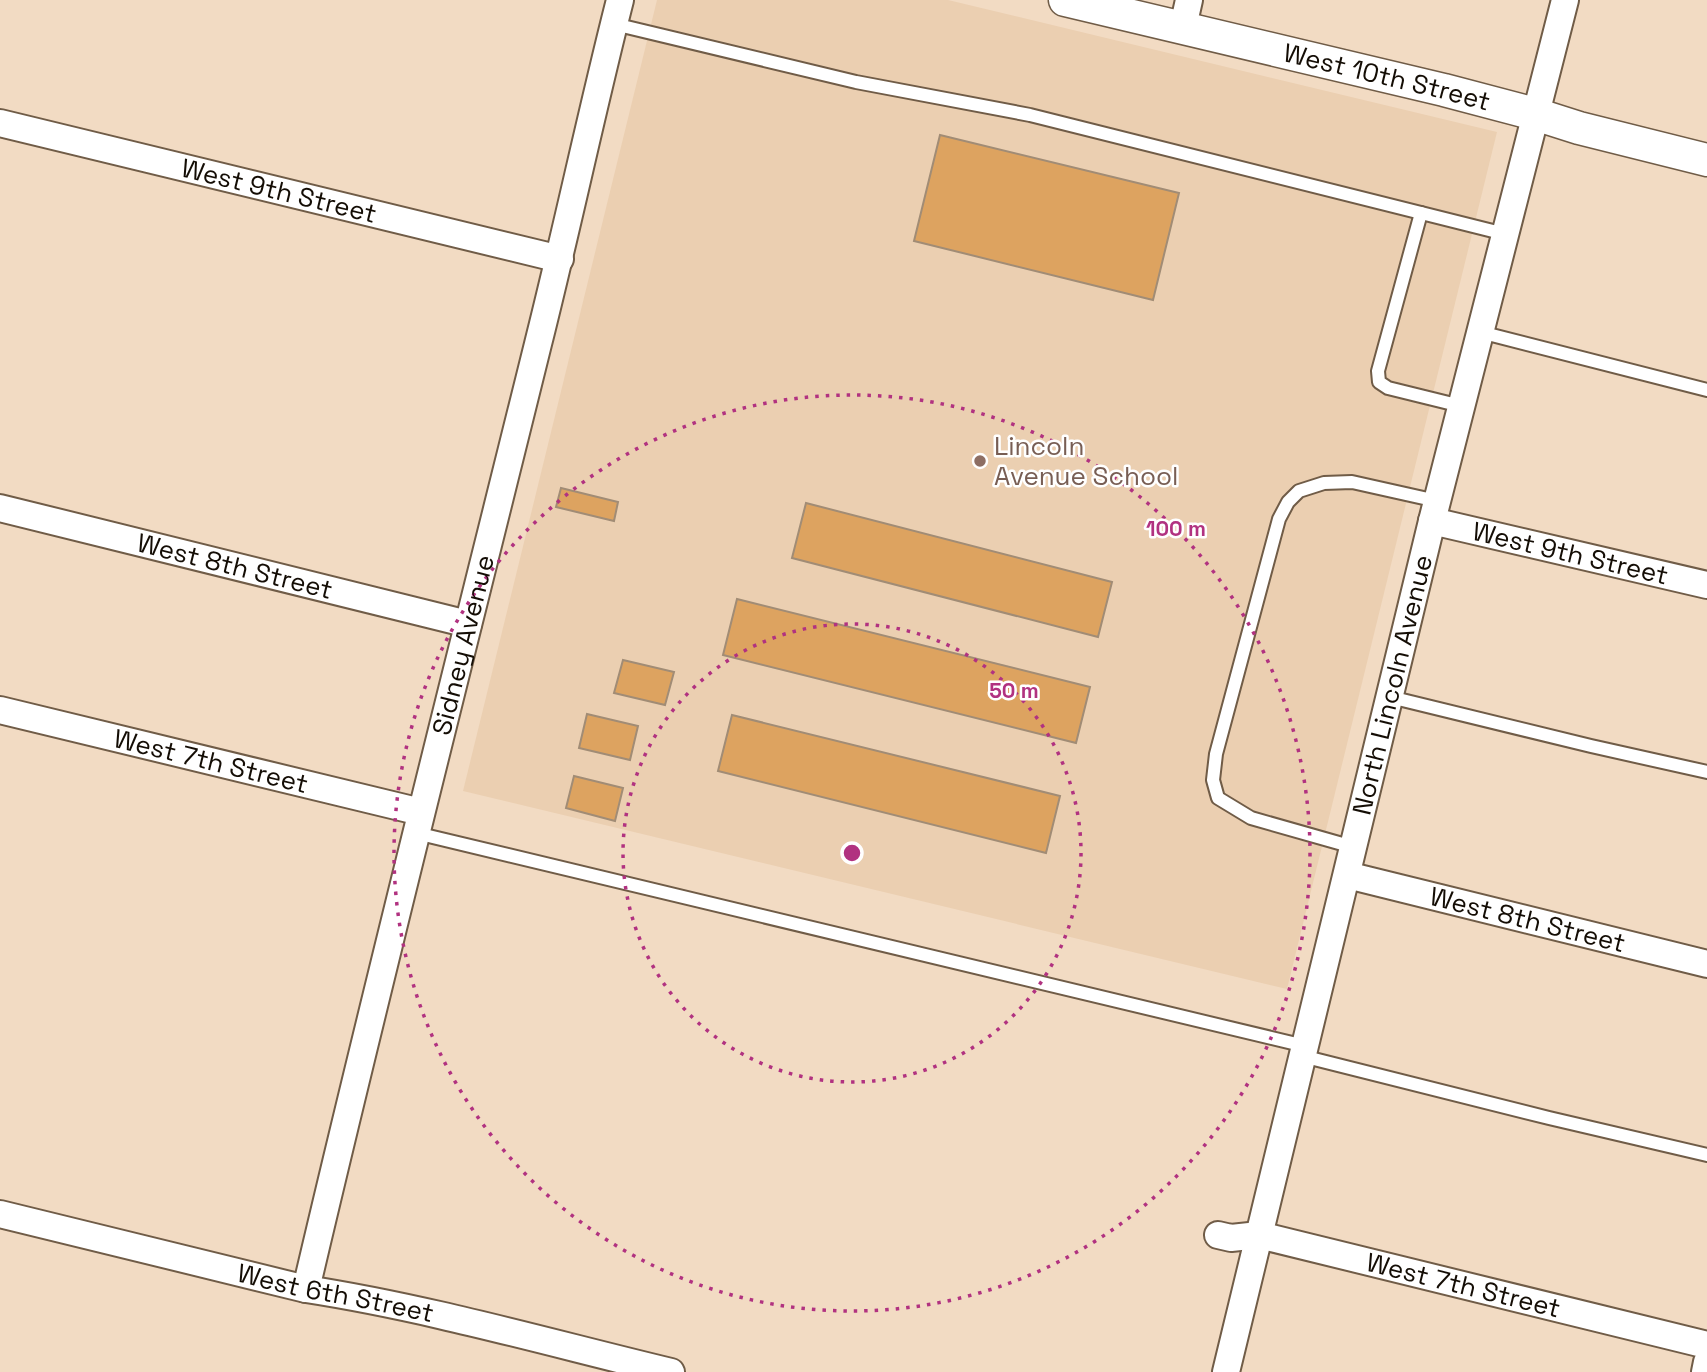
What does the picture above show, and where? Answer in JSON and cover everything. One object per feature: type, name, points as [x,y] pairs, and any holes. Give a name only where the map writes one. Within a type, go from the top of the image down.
[{"type":"street","name":"West 10th Street","points":[[1065,0],[1186,14],[1578,128],[1707,160]]},
{"type":"street","name":"North Lincoln Avenue","points":[[1226,1372],[1435,511],[1565,0]]},
{"type":"street","name":"Sidney Avenue","points":[[306,1289],[617,12]]},
{"type":"street","name":"West 9th Street","points":[[0,123],[559,259]]},
{"type":"street","name":"West 8th Street","points":[[0,508],[468,624]]},
{"type":"street","name":"West 9th Street","points":[[1435,511],[1707,585]]},
{"type":"street","name":"West 7th Street","points":[[0,710],[419,822]]},
{"type":"street","name":"West 8th Street","points":[[1347,875],[1707,964]]},
{"type":"street","name":"West 6th Street","points":[[0,1214],[306,1289],[442,1317],[671,1372]]},
{"type":"street","name":"West 7th Street","points":[[1218,1235],[1231,1238],[1259,1235],[1707,1345]]},
{"type":"street","points":[[1704,1372],[1707,1362]]},
{"type":"lane","points":[[617,12],[856,82],[1030,115],[1505,234]]},
{"type":"lane","points":[[1421,213],[1378,371],[1379,382],[1388,388],[1461,406]]},
{"type":"lane","points":[[1480,332],[1707,390]]},
{"type":"lane","points":[[1353,847],[1251,818],[1218,798],[1213,780],[1216,754],[1279,519],[1288,502],[1299,491],[1324,483],[1352,482],[1435,511]]},
{"type":"lane","points":[[1390,697],[1707,772]]},
{"type":"lane","points":[[419,822],[477,849],[1303,1051],[1549,1118],[1707,1155]]},
{"type":"shaded area","name":"Lincoln Avenue School","points":[[657,0],[948,0],[1497,132],[1287,989],[463,791]]},
{"type":"building","points":[[940,135],[1179,193],[1153,300],[914,241]]},
{"type":"building","points":[[561,488],[618,502],[614,521],[556,507]]},
{"type":"building","points":[[806,503],[1112,582],[1098,637],[792,558]]},
{"type":"building","points":[[737,599],[1090,687],[1076,743],[723,655]]},
{"type":"building","points":[[623,660],[674,672],[665,705],[614,693]]},
{"type":"building","points":[[587,714],[638,726],[630,760],[579,748]]},
{"type":"building","points":[[732,715],[1060,796],[1046,853],[718,771]]},
{"type":"building","points":[[574,776],[623,788],[615,821],[566,808]]},
{"type":"place","name":"Lincoln Avenue School","points":[[980,461]]}]
